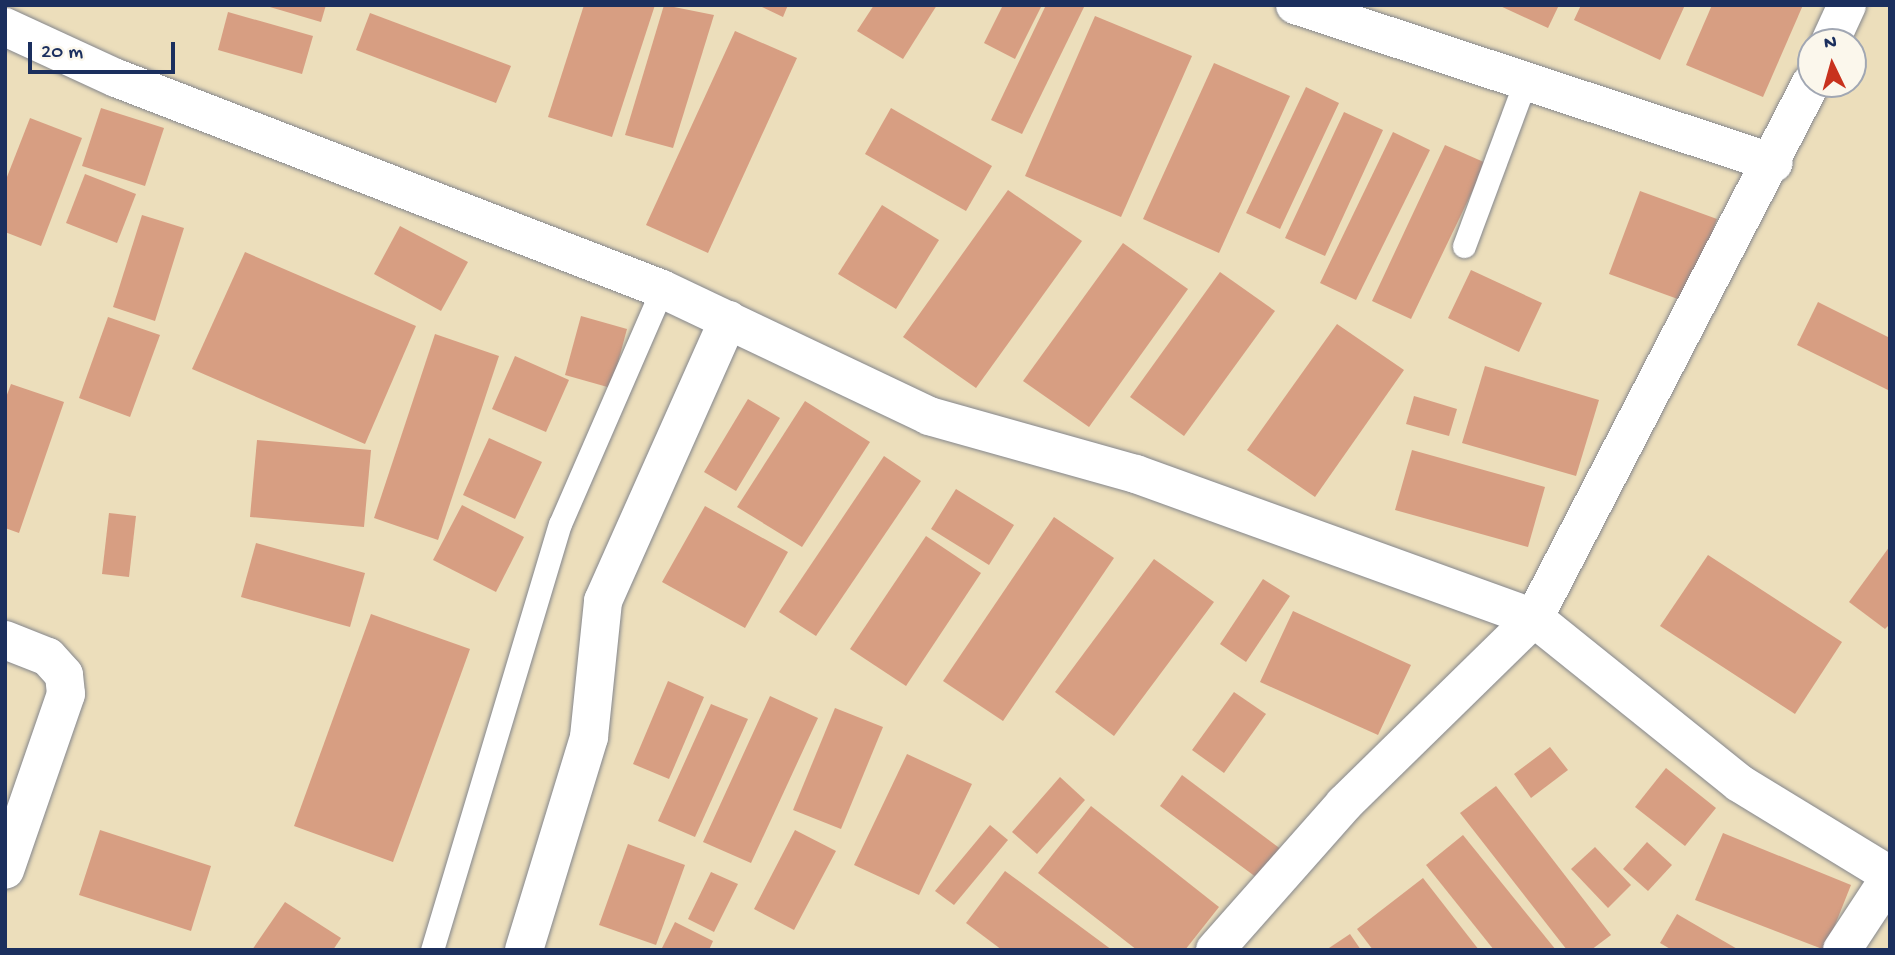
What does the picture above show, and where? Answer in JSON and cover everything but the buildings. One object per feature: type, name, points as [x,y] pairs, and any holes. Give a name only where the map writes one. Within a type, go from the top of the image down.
[{"type":"street","points":[[1295,5],[1774,163]]},
{"type":"street","points":[[1836,28],[1847,5]]},
{"type":"street","points":[[5,27],[116,78],[662,289],[929,416],[1136,474],[1534,618],[1739,783],[1890,876],[1842,950]]},
{"type":"street","points":[[1215,950],[1344,804],[1534,618],[1774,163],[1804,98]]},
{"type":"street","points":[[524,950],[589,737],[603,601],[728,320]]},
{"type":"street","points":[[5,640],[48,657],[64,675],[66,694],[5,870]]},
{"type":"lane","points":[[1464,246],[1526,79]]},
{"type":"lane","points":[[432,950],[560,524],[662,289]]}]
